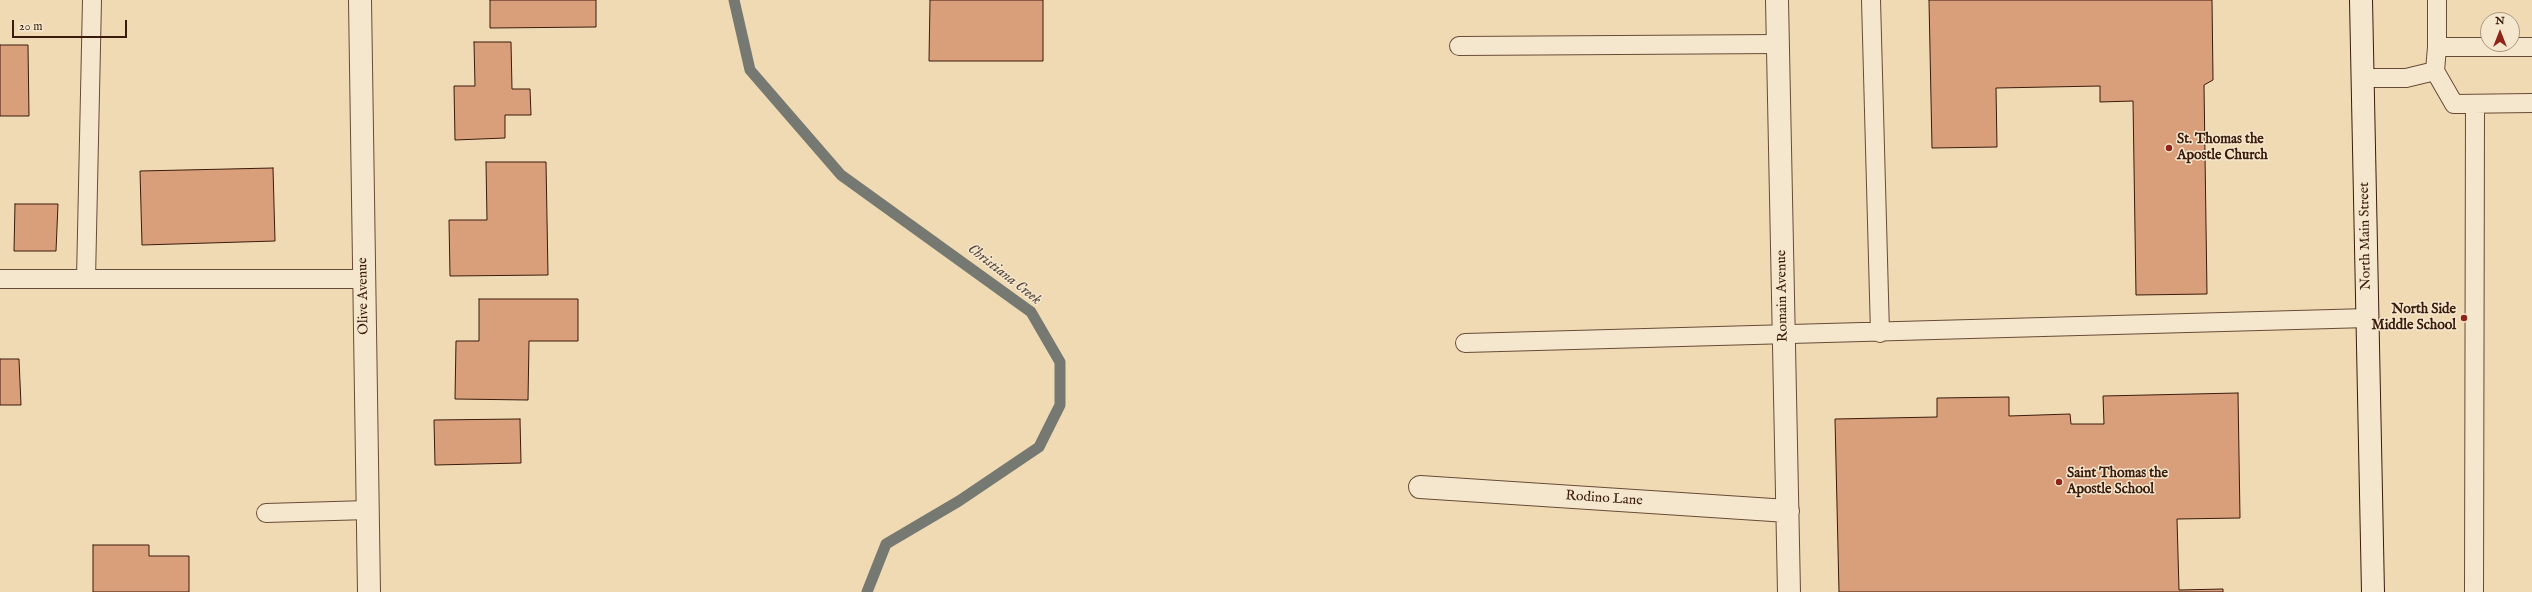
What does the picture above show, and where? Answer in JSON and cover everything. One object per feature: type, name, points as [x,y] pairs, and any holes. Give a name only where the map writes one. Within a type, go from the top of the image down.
[{"type":"street","name":"Olive Avenue","points":[[360,0],[369,592]]},
{"type":"street","name":"Romain Avenue","points":[[1777,0],[1789,592]]},
{"type":"street","name":"North Main Street","points":[[2361,0],[2373,592]]},
{"type":"street","name":"Rodino Lane","points":[[1420,487],[1788,511]]},
{"type":"lane","points":[[86,279],[92,0]]},
{"type":"lane","points":[[1871,0],[1880,333]]},
{"type":"lane","points":[[2437,0],[2437,47],[2435,71],[2454,104],[2532,103]]},
{"type":"lane","points":[[1459,46],[1778,44]]},
{"type":"lane","points":[[2437,47],[2532,47]]},
{"type":"lane","points":[[2363,78],[2406,78],[2435,71]]},
{"type":"lane","points":[[2474,592],[2475,104]]},
{"type":"lane","points":[[0,279],[364,280]]},
{"type":"lane","points":[[1465,343],[1880,333],[2368,318]]},
{"type":"lane","points":[[266,514],[368,510]]},
{"type":"building","points":[[490,0],[596,0],[596,27],[490,28]]},
{"type":"building","points":[[930,0],[1043,0],[1043,61],[929,61]]},
{"type":"building","name":"St. Thomas the Apostle Church","points":[[1929,0],[2212,0],[2213,80],[2204,85],[2207,294],[2136,295],[2133,101],[2100,102],[2100,86],[1996,88],[1997,147],[1932,148]]},
{"type":"building","points":[[474,42],[511,42],[512,89],[530,89],[531,115],[505,115],[505,138],[455,140],[454,86],[475,86]]},
{"type":"building","points":[[0,45],[28,45],[29,116],[0,116]]},
{"type":"building","points":[[486,162],[546,162],[548,275],[450,276],[449,220],[487,220]]},
{"type":"building","points":[[273,168],[275,241],[142,245],[140,171]]},
{"type":"building","points":[[15,204],[58,204],[56,251],[14,251]]},
{"type":"building","points":[[479,299],[578,299],[578,341],[529,341],[528,400],[455,399],[456,341],[479,341]]},
{"type":"building","points":[[0,359],[19,359],[21,405],[0,405]]},
{"type":"building","name":"Saint Thomas the Apostle School","points":[[2238,393],[2240,518],[2177,519],[2179,590],[2223,589],[2223,592],[1839,592],[1835,419],[1937,417],[1937,398],[2009,397],[2009,416],[2070,414],[2071,424],[2104,424],[2103,396]]},
{"type":"building","points":[[520,419],[521,463],[435,465],[434,420]]},
{"type":"building","points":[[93,545],[149,545],[149,556],[189,556],[189,592],[93,592]]},
{"type":"waterway","name":"Christiana Creek","points":[[734,0],[750,70],[841,175],[1031,312],[1060,362],[1060,405],[1039,447],[959,501],[886,544],[867,592]]},
{"type":"place","name":"St. Thomas the Apostle Church","points":[[2169,148]]},
{"type":"place","name":"North Side Middle School","points":[[2464,318]]},
{"type":"place","name":"Saint Thomas the Apostle School","points":[[2059,482]]}]
